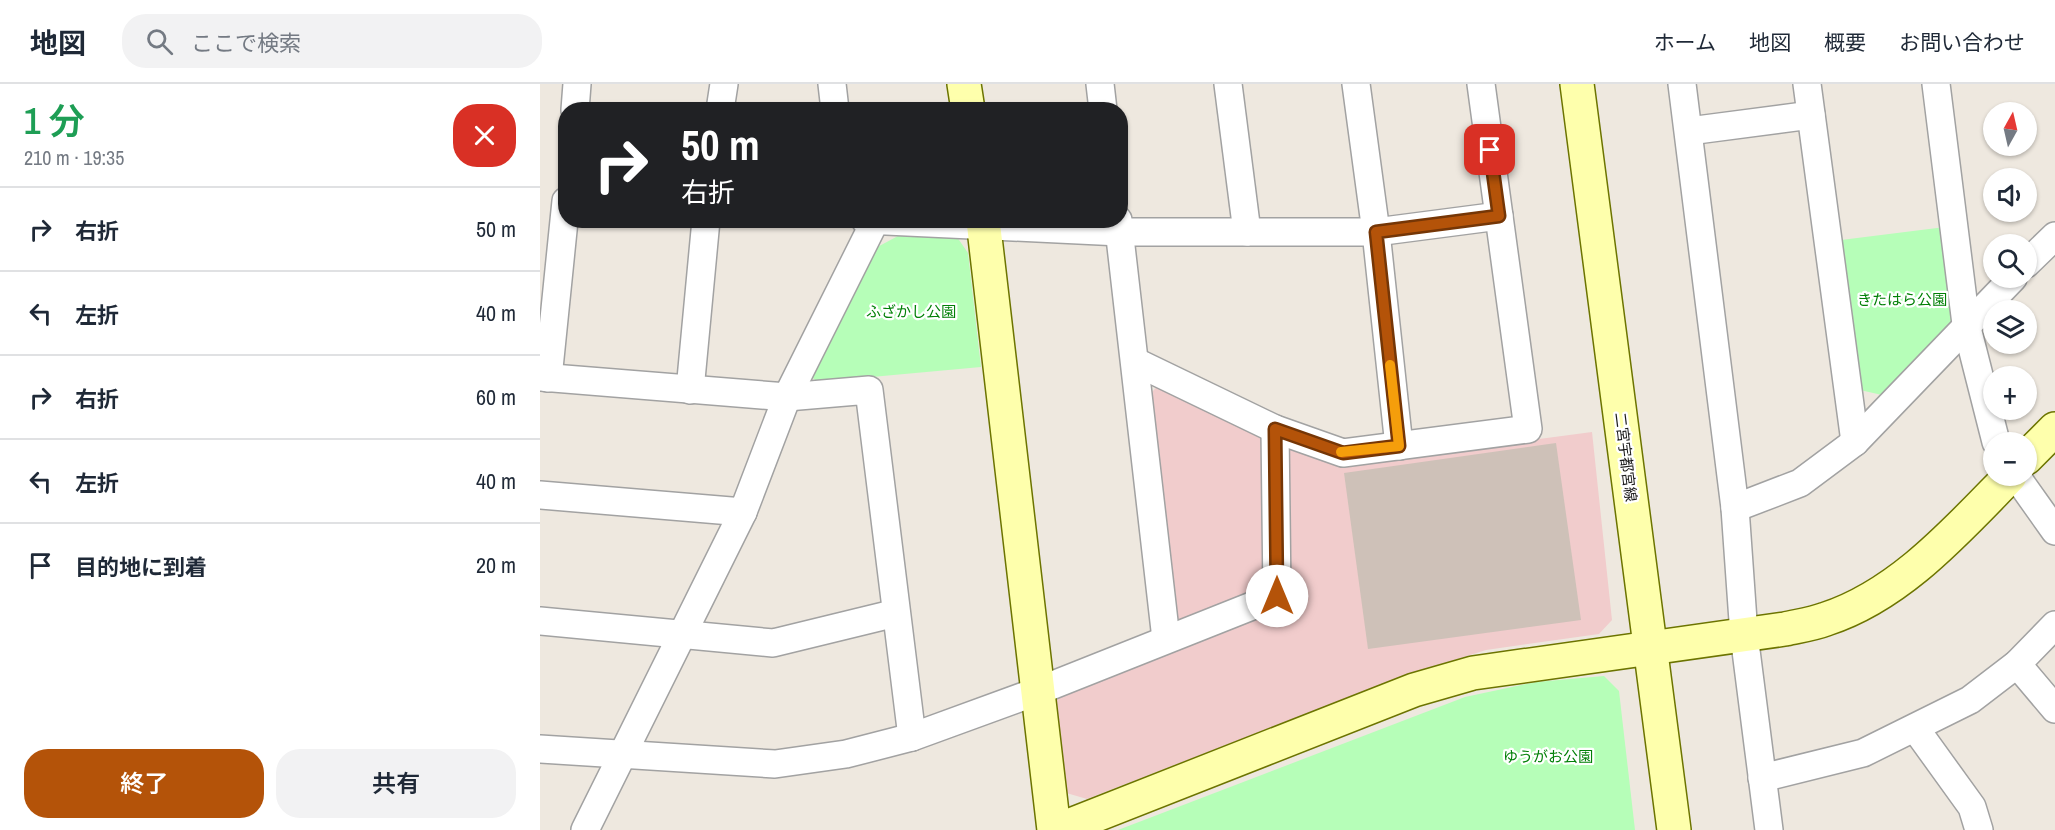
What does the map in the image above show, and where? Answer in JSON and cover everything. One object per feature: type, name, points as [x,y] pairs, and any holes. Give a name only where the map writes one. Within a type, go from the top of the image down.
[{"type":"street","points":[[576,102],[577,84]]},
{"type":"street","points":[[721,102],[724,84]]},
{"type":"street","points":[[832,84],[834,102]]},
{"type":"street","points":[[964,84],[967,102]]},
{"type":"street","points":[[1100,84],[1102,102]]},
{"type":"street","points":[[1228,84],[1247,232]]},
{"type":"street","points":[[1356,84],[1376,232],[1399,446]]},
{"type":"street","points":[[1136,362],[1275,429],[1343,453],[1528,429],[1481,84]]},
{"type":"street","name":"二宮宇都宮線","points":[[1577,84],[1674,830]]},
{"type":"street","points":[[1682,84],[1735,508],[1744,635],[1769,830]]},
{"type":"street","points":[[1807,84],[1855,442]]},
{"type":"street","points":[[1936,84],[1966,324],[1993,432]]},
{"type":"street","points":[[1689,131],[1811,115]]},
{"type":"street","points":[[1128,226],[1247,232],[1376,232],[1499,216]]},
{"type":"street","points":[[563,228],[544,378],[787,397],[869,390],[912,737]]},
{"type":"street","points":[[690,390],[705,228]]},
{"type":"street","points":[[585,830],[743,512],[787,397],[866,228]]},
{"type":"street","points":[[984,228],[1056,830],[1414,690],[1473,673],[1744,635],[1826,619],[1858,605],[1893,584],[1936,550],[2000,486]]},
{"type":"street","points":[[1119,228],[1167,639]]},
{"type":"street","points":[[2037,253],[2055,236]]},
{"type":"street","points":[[1735,508],[1800,483],[1855,442],[2003,288]]},
{"type":"street","points":[[540,749],[775,764],[846,754],[912,737],[1038,691],[1277,596],[1275,429]]},
{"type":"street","points":[[2037,447],[2055,429]]},
{"type":"street","points":[[2023,486],[2055,531]]},
{"type":"street","points":[[540,495],[743,512]]},
{"type":"street","points":[[540,621],[773,643],[896,613]]},
{"type":"street","points":[[1762,778],[1863,753],[1970,700],[2017,664],[2055,625]]},
{"type":"street","points":[[2017,664],[2055,709]]},
{"type":"street","points":[[1915,728],[1971,807],[1979,830]]},
{"type":"shaded area","points":[[1158,385],[1342,465],[1592,432],[1612,620],[1599,634],[1486,650],[1403,676],[1087,799],[1063,792],[1052,703],[1057,695],[1179,650],[1148,397]]},
{"type":"green space","name":"きたはら公園","points":[[1945,227],[1957,306],[1952,326],[1882,395],[1860,390],[1841,240]]},
{"type":"green space","name":"ふざかし公園","points":[[898,236],[957,237],[968,253],[981,367],[817,382],[810,375],[870,251]]},
{"type":"green space","name":"ゆうがお公園","points":[[1604,676],[1619,691],[1635,830],[1118,830],[1465,697],[1536,682]]},
{"type":"building","points":[[1556,443],[1581,620],[1368,649],[1344,473]]},
{"type":"slow traffic","points":[[1341,452],[1399,446],[1390,365]]},
{"type":"route","points":[[1277,596],[1275,429],[1343,453],[1399,446],[1376,232],[1499,216],[1490,150]]}]
